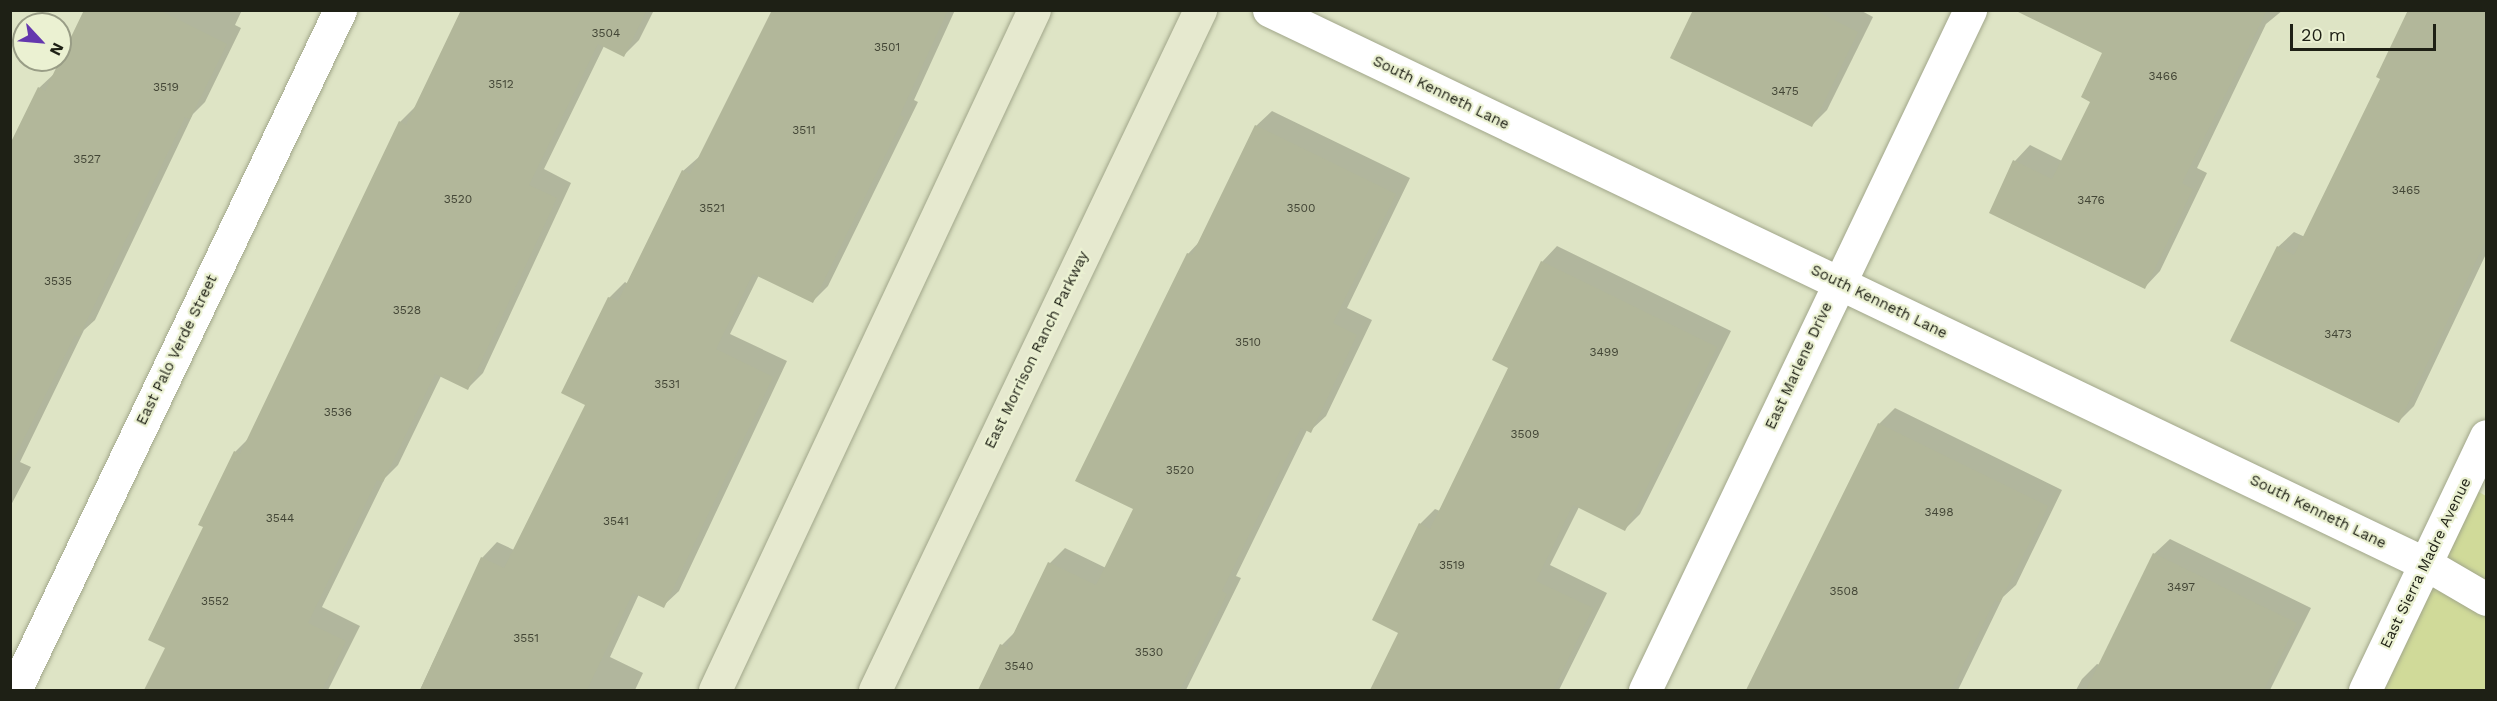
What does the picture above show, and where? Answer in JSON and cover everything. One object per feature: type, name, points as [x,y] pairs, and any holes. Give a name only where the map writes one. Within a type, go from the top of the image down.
[{"type":"street","name":"East Palo Verde Street","points":[[15,690],[340,10]]},
{"type":"street","points":[[716,690],[1034,10]]},
{"type":"street","name":"East Morrison Ranch Parkway","points":[[875,690],[1200,10]]},
{"type":"street","name":"South Kenneth Lane","points":[[1269,10],[2426,564],[2487,599]]},
{"type":"street","name":"East Marlene Drive","points":[[1645,690],[1970,10]]},
{"type":"street","name":"East Sierra Madre Avenue","points":[[2365,690],[2487,436]]},
{"type":"green space","points":[[2477,491],[2486,496],[2486,690],[2382,690]]},
{"type":"building","points":[[84,10],[159,10],[227,44],[190,119],[185,117],[79,337],[75,335],[10,467],[10,144],[38,87],[45,91],[54,72],[72,72],[72,35]]},
{"type":"building","points":[[461,10],[647,10],[624,57],[598,44],[529,185],[557,198],[468,390],[435,374],[383,482],[377,480],[308,623],[346,641],[322,690],[144,690],[165,648],[148,640],[203,527],[198,525],[234,451],[240,454],[399,121],[406,125]]},
{"type":"building","points":[[772,10],[948,10],[900,115],[904,117],[813,303],[753,274],[716,349],[773,377],[664,608],[633,593],[587,690],[420,690],[481,557],[504,568],[585,405],[561,393],[608,297],[618,301],[682,170],[690,174]]},
{"type":"building","points":[[1693,10],[1814,10],[1858,32],[1812,127],[1670,58]]},
{"type":"building","points":[[2014,10],[2267,10],[2182,183],[2193,189],[2145,289],[1989,213],[2013,160],[2052,179],[2090,102],[2081,97],[2102,53]]},
{"type":"building","points":[[2408,10],[2487,10],[2487,238],[2399,423],[2230,341],[2277,246],[2294,255],[2380,79],[2376,77]]},
{"type":"building","points":[[1255,125],[1396,194],[1333,323],[1357,335],[1311,433],[1301,428],[1222,591],[1227,594],[1180,690],[978,690],[1000,644],[1007,647],[1048,562],[1096,585],[1133,509],[1075,481],[1187,253],[1192,255]]},
{"type":"building","points":[[1541,261],[1717,347],[1625,531],[1573,505],[1536,581],[1593,608],[1553,690],[1370,690],[1398,633],[1372,620],[1419,523],[1430,529],[1508,368],[1492,360]]},
{"type":"building","points":[[1878,423],[2048,506],[2000,602],[1995,600],[1951,690],[1746,690]]},
{"type":"building","points":[[2153,553],[2297,623],[2264,690],[2086,690]]}]
